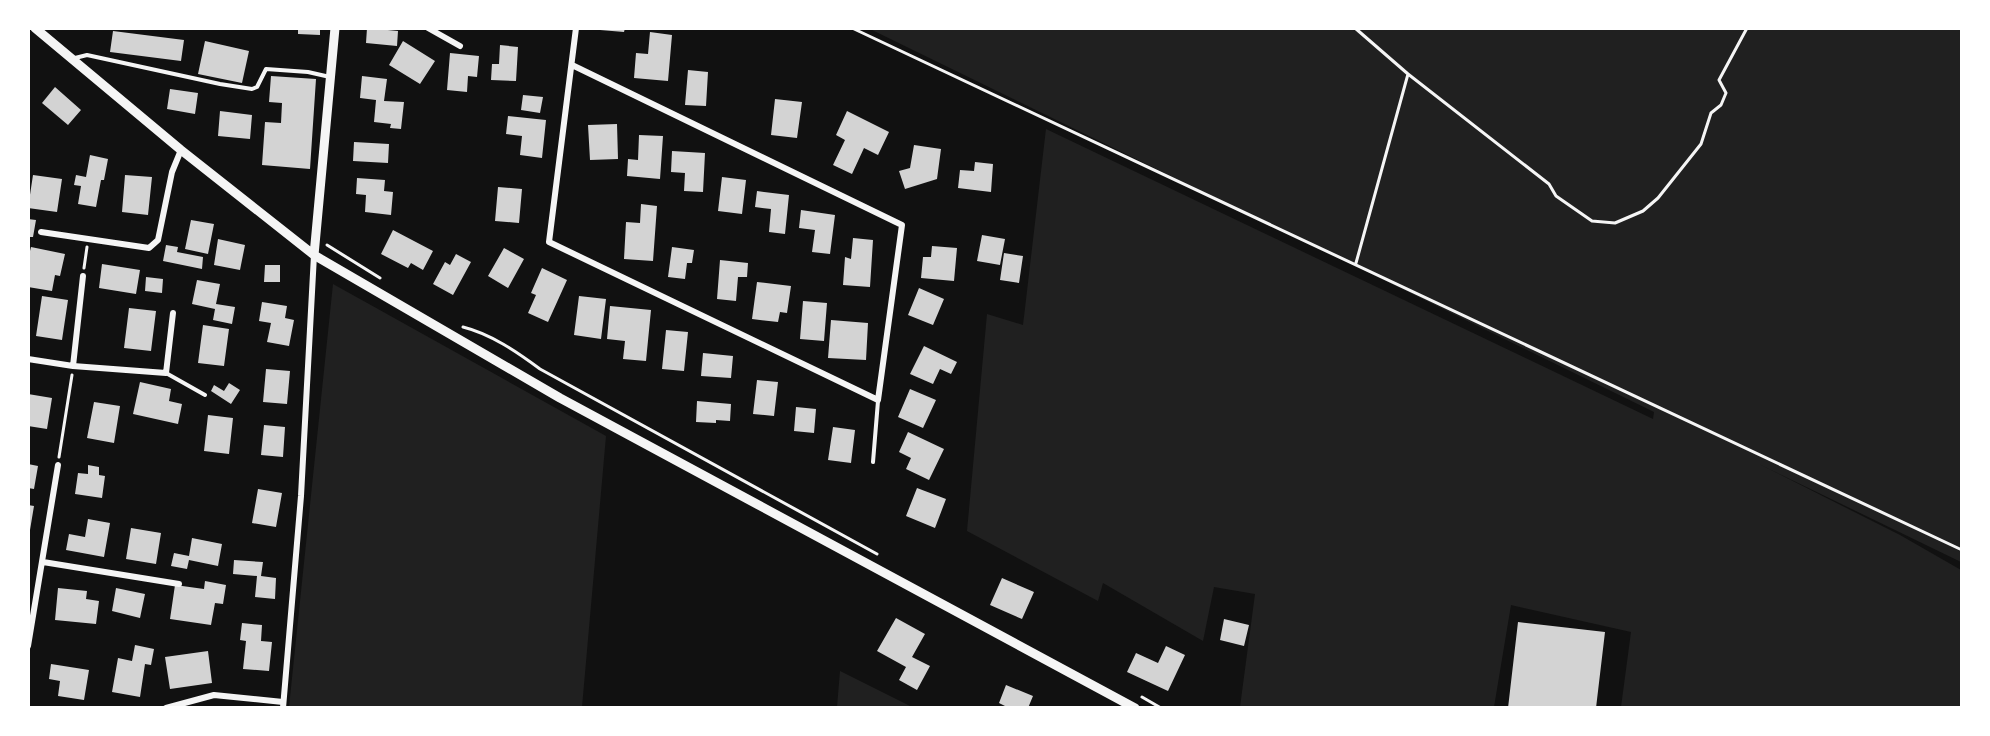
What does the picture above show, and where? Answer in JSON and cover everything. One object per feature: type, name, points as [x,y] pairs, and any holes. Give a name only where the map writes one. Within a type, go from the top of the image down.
[{"type":"street","points":[[35,28],[181,150],[314,255],[560,398],[1135,708]]},
{"type":"street","points":[[166,708],[214,695],[283,705],[301,496],[314,255],[335,28]]},
{"type":"street","points":[[428,28],[460,46]]},
{"type":"street","points":[[572,65],[902,225],[878,400],[549,242],[576,28]]},
{"type":"street","points":[[40,232],[149,248],[158,240],[172,172],[181,150]]},
{"type":"street","points":[[74,366],[83,276]]},
{"type":"street","points":[[28,359],[74,366],[166,373],[173,313]]},
{"type":"street","points":[[28,646],[58,465]]},
{"type":"street","points":[[43,562],[179,584]]},
{"type":"lane","points":[[72,59],[87,55],[252,89],[257,87],[266,69],[308,72],[331,77]]},
{"type":"lane","points":[[166,373],[206,395]]},
{"type":"lane","points":[[873,462],[878,400]]},
{"type":"path","points":[[852,28],[1962,550]]},
{"type":"path","points":[[1356,28],[1408,74],[1549,184],[1556,196],[1592,221],[1615,223],[1643,211],[1658,198],[1701,144],[1711,113],[1721,105],[1726,93],[1719,80],[1747,28]]},
{"type":"path","points":[[1356,264],[1408,74]]},
{"type":"path","points":[[316,237],[380,278]]},
{"type":"path","points":[[83,276],[87,240]]},
{"type":"path","points":[[455,325],[476,330],[518,353],[540,369],[887,559]]},
{"type":"path","points":[[58,465],[74,366]]},
{"type":"path","points":[[1140,696],[1161,708]]},
{"type":"shaded area","points":[[870,29],[1961,29],[1961,562],[1759,464],[1900,535],[1961,570],[1961,707],[1621,707],[1631,632],[1511,605],[1494,707],[1240,707],[1255,594],[1214,587],[1203,641],[1103,583],[1098,601],[967,531],[987,314],[1023,325],[1046,129],[1653,419],[1654,412]]},
{"type":"shaded area","points":[[333,284],[606,436],[582,707],[289,707]]},
{"type":"shaded area","points":[[840,671],[912,707],[837,707]]},
{"type":"building","points":[[298,28],[320,28],[320,35],[298,34]]},
{"type":"building","points":[[367,28],[398,31],[397,46],[366,43]]},
{"type":"building","points":[[601,28],[625,28],[624,32],[600,30]]},
{"type":"building","points":[[113,31],[184,40],[181,61],[110,52]]},
{"type":"building","points":[[650,32],[672,35],[668,81],[634,78],[636,53],[648,54]]},
{"type":"building","points":[[205,41],[249,51],[242,83],[198,74]]},
{"type":"building","points":[[403,41],[435,61],[420,84],[389,65]]},
{"type":"building","points":[[500,45],[518,47],[516,81],[491,80],[492,64],[499,64]]},
{"type":"building","points":[[450,53],[479,56],[477,77],[468,76],[467,92],[447,90]]},
{"type":"building","points":[[688,70],[708,72],[706,106],[685,105]]},
{"type":"building","points":[[271,76],[316,79],[310,169],[262,165],[265,122],[281,123],[282,103],[269,102]]},
{"type":"building","points":[[362,76],[387,79],[384,101],[404,102],[401,129],[390,128],[391,124],[374,122],[376,100],[360,98]]},
{"type":"building","points":[[55,87],[81,110],[68,125],[42,103]]},
{"type":"building","points":[[170,89],[198,93],[195,114],[167,109]]},
{"type":"building","points":[[523,95],[543,97],[540,113],[521,110]]},
{"type":"building","points":[[775,99],[802,102],[797,138],[771,135]]},
{"type":"building","points":[[220,111],[252,115],[250,139],[218,136]]},
{"type":"building","points":[[847,111],[889,132],[878,155],[864,148],[852,174],[833,165],[845,140],[836,135]]},
{"type":"building","points":[[508,116],[546,120],[542,158],[520,155],[522,136],[506,134]]},
{"type":"building","points":[[617,124],[618,159],[590,160],[588,125]]},
{"type":"building","points":[[639,135],[663,136],[660,179],[627,176],[628,159],[638,160]]},
{"type":"building","points":[[354,142],[389,144],[388,163],[353,161]]},
{"type":"building","points":[[914,145],[941,149],[937,179],[905,189],[899,171],[910,168]]},
{"type":"building","points":[[672,151],[705,153],[703,192],[684,191],[685,173],[671,172]]},
{"type":"building","points":[[90,155],[108,159],[96,207],[78,204],[81,186],[74,185],[76,175],[86,177]]},
{"type":"building","points":[[975,162],[993,164],[991,192],[958,188],[960,170],[974,171]]},
{"type":"building","points":[[33,175],[62,179],[57,212],[28,208]]},
{"type":"building","points":[[125,175],[152,177],[148,215],[122,212]]},
{"type":"building","points":[[722,177],[746,180],[742,214],[718,211]]},
{"type":"building","points":[[357,178],[385,180],[384,191],[393,192],[391,215],[365,212],[366,195],[356,194]]},
{"type":"building","points":[[498,187],[522,189],[519,223],[495,221]]},
{"type":"building","points":[[757,191],[789,195],[785,234],[769,232],[771,209],[755,207]]},
{"type":"building","points":[[641,204],[657,206],[653,261],[624,259],[626,222],[640,223]]},
{"type":"building","points":[[801,210],[835,215],[830,254],[812,252],[815,230],[799,228]]},
{"type":"building","points":[[28,219],[36,220],[33,237],[28,237]]},
{"type":"building","points":[[191,220],[214,224],[208,254],[185,249]]},
{"type":"building","points":[[393,230],[433,251],[423,270],[411,263],[408,268],[381,254]]},
{"type":"building","points":[[982,235],[1005,239],[1000,265],[977,261]]},
{"type":"building","points":[[853,238],[873,240],[870,287],[843,285],[845,257],[851,259]]},
{"type":"building","points":[[218,239],[245,245],[240,270],[214,265]]},
{"type":"building","points":[[166,245],[178,247],[177,252],[203,257],[202,269],[163,261]]},
{"type":"building","points":[[932,246],[957,248],[954,281],[921,278],[923,257],[931,257]]},
{"type":"building","points":[[31,247],[65,254],[60,276],[55,275],[52,291],[28,287],[28,259]]},
{"type":"building","points":[[672,247],[694,250],[692,263],[687,263],[685,279],[668,277]]},
{"type":"building","points":[[504,248],[524,259],[508,288],[488,276]]},
{"type":"building","points":[[1004,253],[1023,256],[1019,283],[1000,280]]},
{"type":"building","points":[[456,254],[471,262],[453,295],[433,284],[445,262],[450,265]]},
{"type":"building","points":[[720,260],[748,263],[747,277],[738,277],[736,301],[717,299]]},
{"type":"building","points":[[102,264],[140,270],[136,294],[99,288]]},
{"type":"building","points":[[265,265],[280,265],[280,282],[264,282]]},
{"type":"building","points":[[542,268],[567,280],[548,322],[528,313],[536,295],[531,293]]},
{"type":"building","points":[[146,277],[163,279],[162,293],[145,291]]},
{"type":"building","points":[[197,280],[220,284],[216,304],[235,307],[232,324],[213,320],[215,309],[192,304]]},
{"type":"building","points":[[757,282],[791,286],[787,313],[780,312],[778,322],[752,319]]},
{"type":"building","points":[[919,288],[944,299],[933,325],[908,315]]},
{"type":"building","points":[[42,296],[68,300],[62,340],[36,336]]},
{"type":"building","points":[[579,296],[606,299],[601,339],[574,335]]},
{"type":"building","points":[[803,301],[827,303],[824,341],[800,339]]},
{"type":"building","points":[[262,302],[287,306],[285,318],[294,320],[289,346],[267,342],[271,323],[259,321]]},
{"type":"building","points":[[610,306],[651,310],[646,361],[623,359],[625,341],[607,339]]},
{"type":"building","points":[[129,308],[156,311],[151,351],[124,348]]},
{"type":"building","points":[[831,320],[868,323],[866,360],[828,358]]},
{"type":"building","points":[[203,325],[229,329],[224,366],[198,363]]},
{"type":"building","points":[[666,330],[688,332],[684,371],[662,369]]},
{"type":"building","points":[[924,346],[957,362],[951,374],[940,369],[933,384],[910,374]]},
{"type":"building","points":[[703,353],[733,356],[731,378],[701,376]]},
{"type":"building","points":[[266,369],[290,371],[287,404],[263,402]]},
{"type":"building","points":[[757,380],[778,382],[774,416],[753,414]]},
{"type":"building","points":[[140,382],[171,389],[169,401],[182,404],[178,424],[133,414]]},
{"type":"building","points":[[229,383],[240,390],[231,404],[211,391],[214,385],[224,391]]},
{"type":"building","points":[[910,389],[936,400],[923,428],[898,417]]},
{"type":"building","points":[[28,394],[52,398],[47,429],[28,426]]},
{"type":"building","points":[[697,401],[731,404],[730,421],[696,422]]},
{"type":"building","points":[[94,402],[120,406],[114,443],[87,438]]},
{"type":"building","points":[[796,407],[816,409],[814,433],[794,431]]},
{"type":"building","points":[[208,415],[233,418],[229,454],[204,451]]},
{"type":"building","points":[[264,425],[285,427],[283,457],[261,455]]},
{"type":"building","points":[[833,427],[855,430],[851,463],[828,460]]},
{"type":"building","points":[[908,432],[944,449],[929,480],[906,469],[911,458],[899,452]]},
{"type":"building","points":[[28,464],[38,466],[34,489],[28,488]]},
{"type":"building","points":[[88,465],[99,467],[99,475],[105,476],[102,498],[75,494],[78,473],[88,474]]},
{"type":"building","points":[[917,488],[946,499],[935,528],[906,516]]},
{"type":"building","points":[[258,489],[282,493],[276,527],[252,523]]},
{"type":"building","points":[[28,505],[34,506],[30,530],[28,530]]},
{"type":"building","points":[[88,519],[110,523],[104,557],[66,550],[69,534],[85,537]]},
{"type":"building","points":[[131,528],[161,533],[156,564],[126,559]]},
{"type":"building","points":[[192,538],[222,544],[218,566],[189,560],[187,569],[171,566],[174,553],[189,556]]},
{"type":"building","points":[[234,560],[263,562],[261,576],[276,578],[275,599],[255,597],[257,576],[233,574]]},
{"type":"building","points":[[1002,578],[1034,592],[1022,619],[990,605]]},
{"type":"building","points":[[205,581],[226,585],[223,604],[215,603],[211,625],[170,619],[175,585],[204,589]]},
{"type":"building","points":[[58,588],[87,591],[86,599],[99,601],[96,624],[55,620]]},
{"type":"building","points":[[116,588],[145,594],[140,618],[112,611]]},
{"type":"building","points":[[896,618],[925,634],[912,657],[930,666],[917,690],[899,680],[906,667],[877,651]]},
{"type":"building","points":[[1224,619],[1249,625],[1244,646],[1220,640]]},
{"type":"building","points":[[1518,622],[1605,632],[1596,708],[1508,708]]},
{"type":"building","points":[[242,623],[262,625],[261,641],[272,642],[269,671],[243,669],[246,641],[240,640]]},
{"type":"building","points":[[135,645],[154,649],[151,665],[145,664],[140,697],[112,692],[118,658],[132,661]]},
{"type":"building","points":[[1166,646],[1185,655],[1168,691],[1127,672],[1136,653],[1158,663]]},
{"type":"building","points":[[208,651],[212,683],[170,689],[165,657]]},
{"type":"building","points":[[51,664],[89,670],[84,700],[58,696],[60,681],[49,679]]},
{"type":"building","points":[[1006,685],[1033,696],[1028,708],[1009,708],[999,703]]}]
